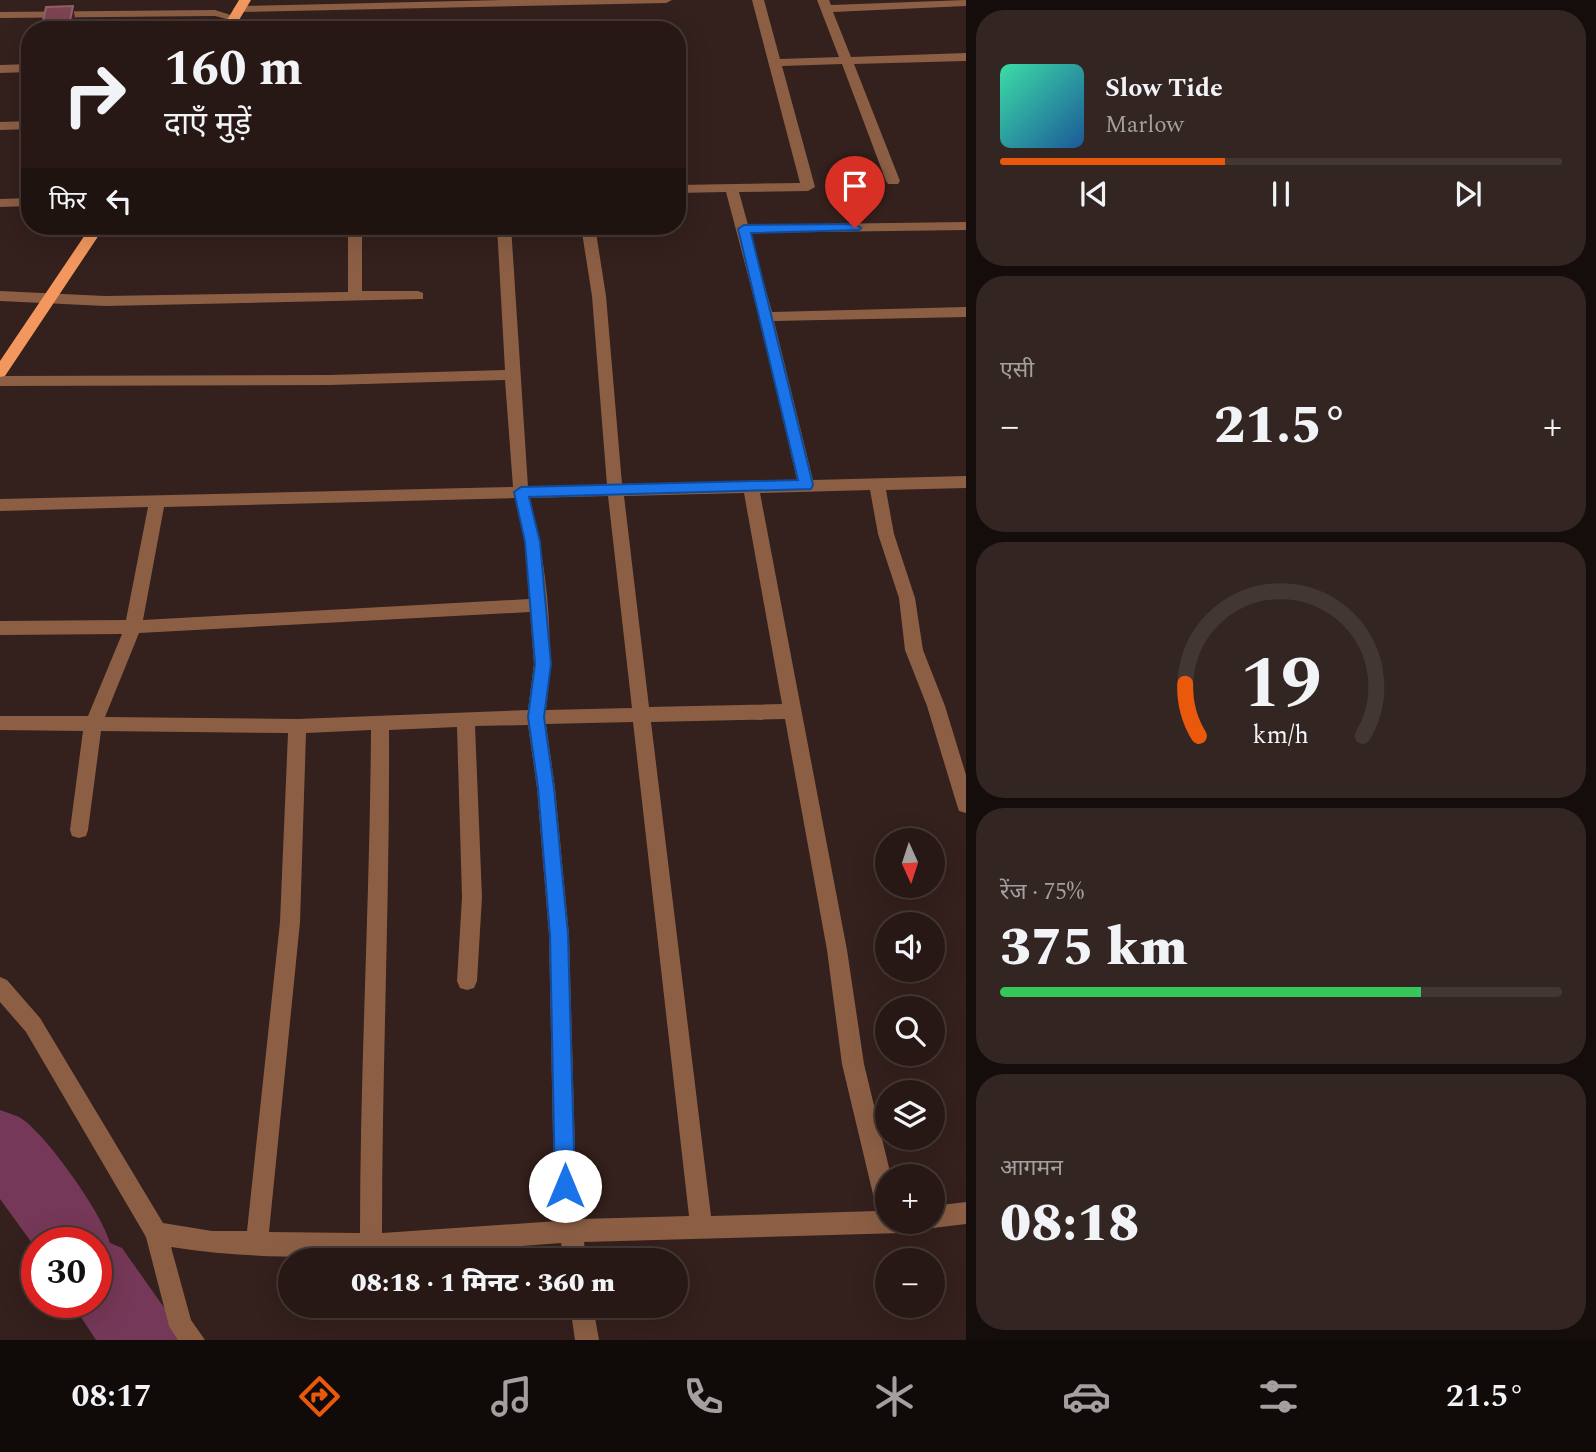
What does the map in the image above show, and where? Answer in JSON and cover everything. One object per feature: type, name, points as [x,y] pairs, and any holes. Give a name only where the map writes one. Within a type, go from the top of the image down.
[{"type":"main road","points":[[0,372],[92,235]]},
{"type":"street","points":[[0,16],[215,13],[239,9],[666,0]]},
{"type":"street","points":[[686,190],[808,187],[758,0]]},
{"type":"street","points":[[893,181],[825,4],[966,3]]},
{"type":"street","points":[[775,64],[966,57]]},
{"type":"street","points":[[0,69],[21,68]]},
{"type":"street","points":[[0,126],[21,125]]},
{"type":"street","points":[[731,188],[744,229],[806,485]]},
{"type":"street","points":[[0,203],[21,202]]},
{"type":"street","points":[[744,229],[966,226]]},
{"type":"street","points":[[355,235],[355,296]]},
{"type":"street","points":[[504,235],[521,492],[533,542],[543,664],[536,717],[546,788],[559,935],[565,1186],[573,1248]]},
{"type":"street","points":[[589,235],[599,296],[615,490],[701,1226]]},
{"type":"street","points":[[0,296],[105,301],[418,296]]},
{"type":"street","points":[[766,317],[966,312]]},
{"type":"street","points":[[0,381],[302,381],[512,375]]},
{"type":"street","points":[[0,505],[966,482]]},
{"type":"street","points":[[877,484],[886,534],[907,598],[914,650],[936,706],[965,797]]},
{"type":"street","points":[[751,486],[837,950],[853,1064],[878,1164]]},
{"type":"street","points":[[79,830],[93,725],[133,627],[157,501]]},
{"type":"street","points":[[0,628],[133,627],[537,605]]},
{"type":"street","points":[[0,723],[296,726],[641,713],[794,711]]},
{"type":"street","points":[[466,719],[472,897],[467,981]]},
{"type":"street","points":[[371,1245],[371,1104],[379,900],[380,722]]},
{"type":"street","points":[[257,1243],[290,922],[296,726]]},
{"type":"street","points":[[0,986],[33,1025],[156,1233],[181,1326],[193,1340]]},
{"type":"street","points":[[945,1216],[966,1213]]},
{"type":"street","points":[[156,1233],[212,1242],[371,1245],[571,1231],[875,1219]]},
{"type":"street","points":[[584,1318],[587,1340]]},
{"type":"building","points":[[73,6],[70,21],[43,21],[46,7]]},
{"type":"waterway","points":[[0,1145],[38,1189],[64,1227]]},
{"type":"waterway","points":[[112,1297],[141,1340]]},
{"type":"route","points":[[565,1186],[559,935],[546,788],[536,717],[543,664],[533,542],[521,492],[806,485],[744,229],[855,228]]}]
